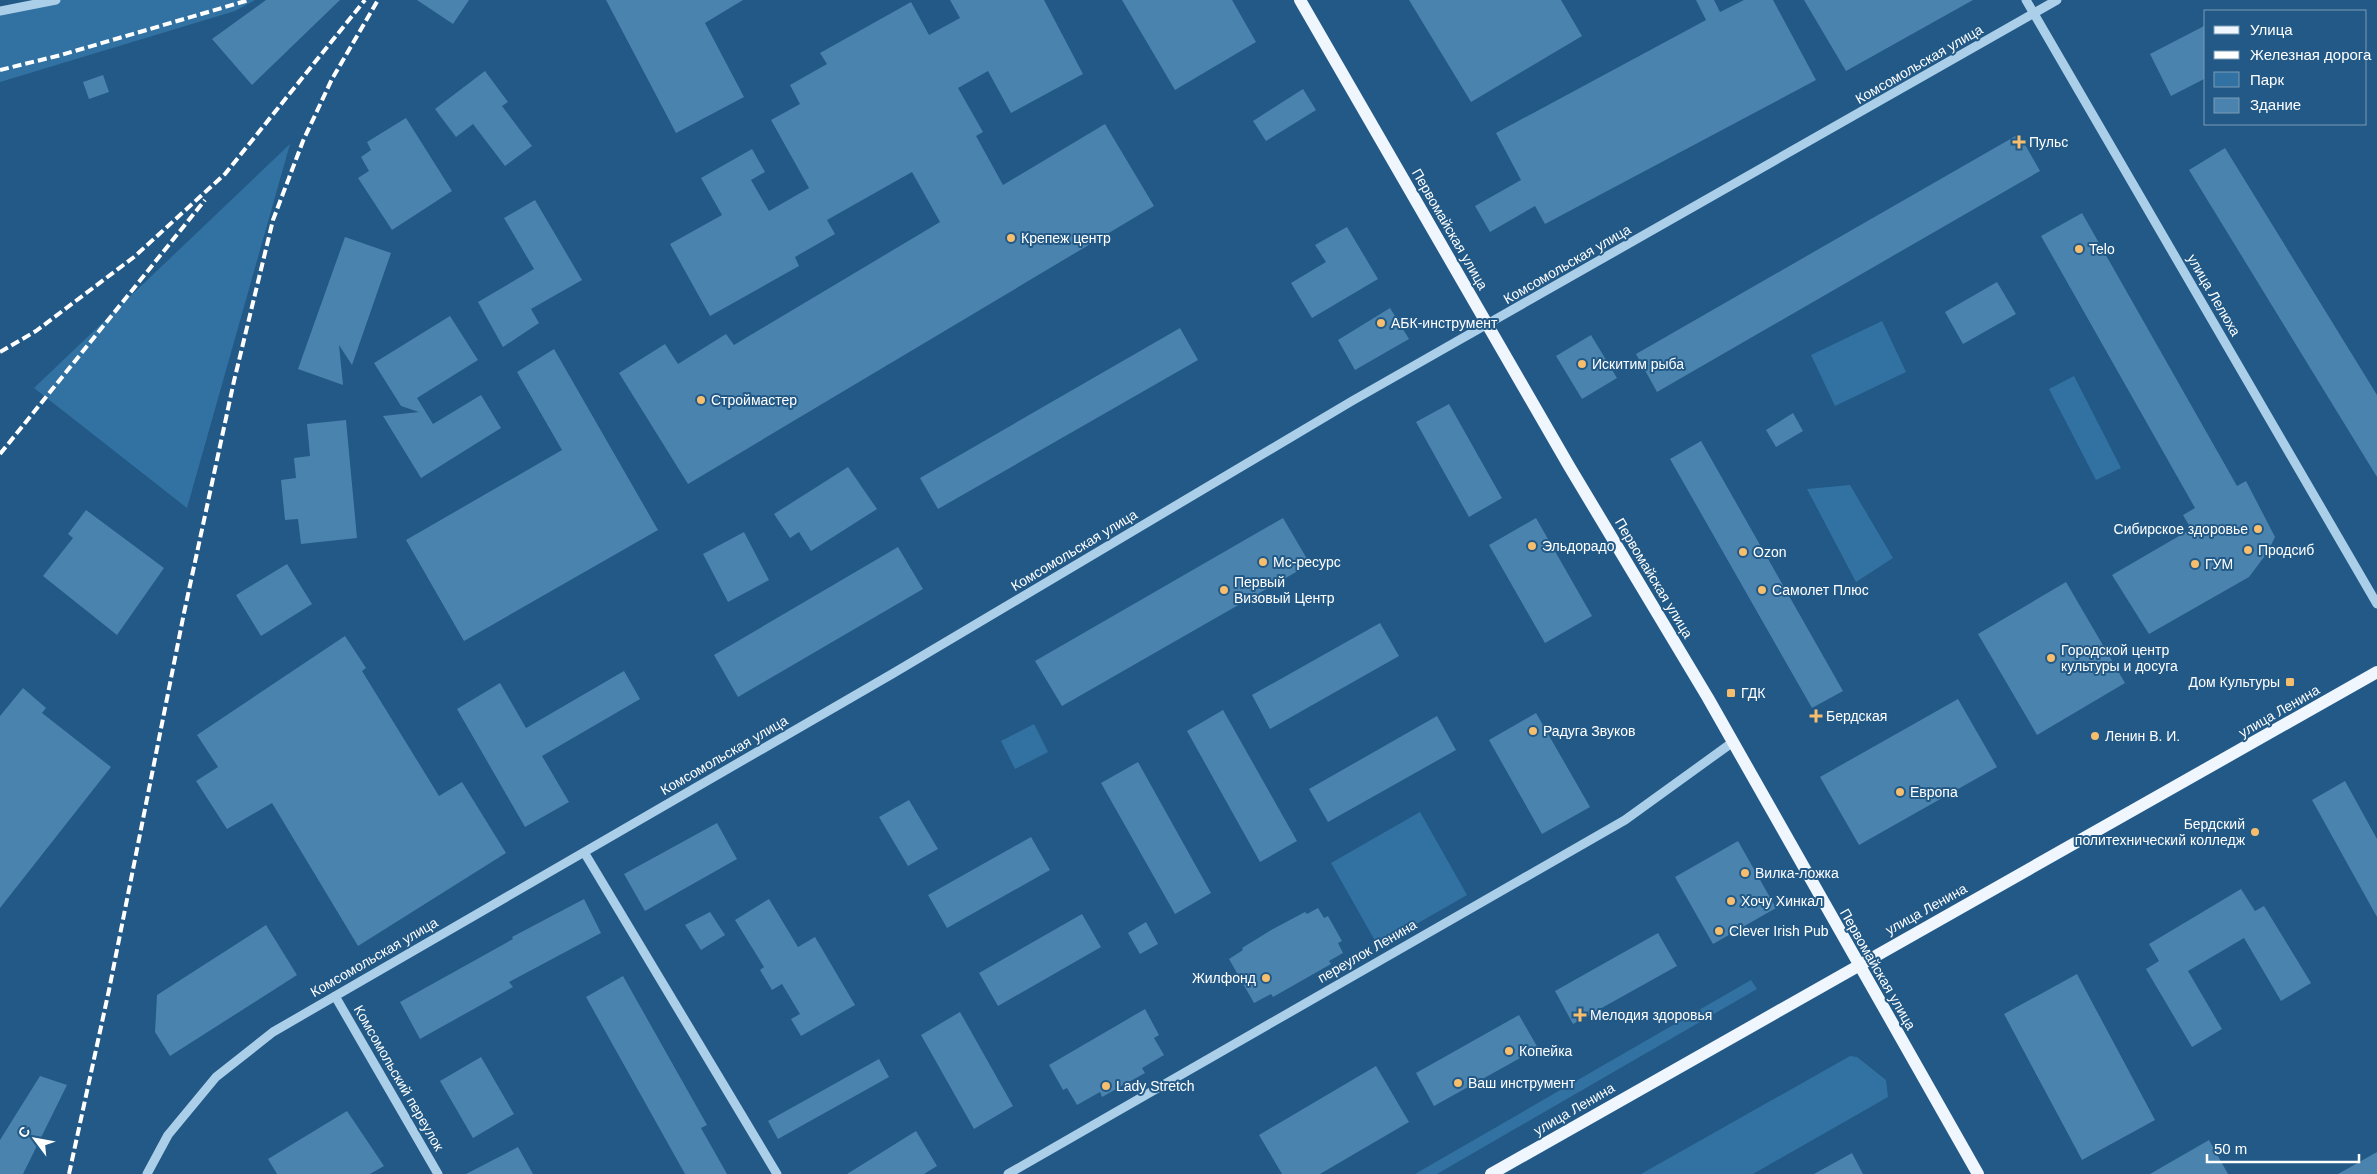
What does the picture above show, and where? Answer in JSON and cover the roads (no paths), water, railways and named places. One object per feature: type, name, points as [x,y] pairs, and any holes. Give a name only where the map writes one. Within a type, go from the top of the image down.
[{"type":"main road","name":"Первомайская улица","points":[[1300,0],[1357,95],[1487,324],[1733,742],[1978,1174]]},
{"type":"main road","name":"улица Ленина","points":[[1491,1174],[2377,672]]},
{"type":"street","points":[[0,11],[56,0]]},
{"type":"street","name":"улица Лелюха","points":[[2026,0],[2377,604]]},
{"type":"street","name":"Комсомольская улица","points":[[147,1174],[168,1135],[216,1077],[273,1032],[892,674],[1343,406],[2057,0]]},
{"type":"street","name":"переулок Ленина","points":[[1008,1174],[1625,820],[1733,742]]},
{"type":"street","points":[[584,852],[777,1174]]},
{"type":"street","name":"Комсомольский переулок","points":[[335,996],[438,1174]]},
{"type":"railway","points":[[0,70],[61,55],[249,0]]},
{"type":"railway","points":[[0,352],[36,331],[134,257],[225,174],[365,0]]},
{"type":"railway","points":[[69,1174],[109,990],[184,613],[234,381],[273,220],[303,141],[332,79],[378,0]]},
{"type":"railway","points":[[0,454],[205,200]]},
{"type":"place","name":"Пульс","points":[[2019,142]]},
{"type":"place","name":"Крепеж центр","points":[[1011,238]]},
{"type":"place","name":"Telo","points":[[2079,249]]},
{"type":"place","name":"АБК-инструмент","points":[[1381,323]]},
{"type":"place","name":"Искитим рыба","points":[[1582,364]]},
{"type":"place","name":"Строймастер","points":[[701,400]]},
{"type":"place","name":"Сибирское здоровье","points":[[2258,529]]},
{"type":"place","name":"Эльдорадо","points":[[1532,546]]},
{"type":"place","name":"Продсиб","points":[[2248,550]]},
{"type":"place","name":"Ozon","points":[[1743,552]]},
{"type":"place","name":"Мс-ресурс","points":[[1263,562]]},
{"type":"place","name":"ГУМ","points":[[2195,564]]},
{"type":"place","name":"Первый Визовый Центр","points":[[1224,590]]},
{"type":"place","name":"Самолет Плюс","points":[[1762,590]]},
{"type":"place","name":"Городской центр культуры и досуга","points":[[2051,658]]},
{"type":"place","name":"Дом Культуры","points":[[2290,682]]},
{"type":"place","name":"ГДК","points":[[1731,693]]},
{"type":"place","name":"Бердская","points":[[1816,716]]},
{"type":"place","name":"Радуга Звуков","points":[[1533,731]]},
{"type":"place","name":"Ленин В. И.","points":[[2095,736]]},
{"type":"place","name":"Европа","points":[[1900,792]]},
{"type":"place","name":"Бердский политехнический колледж","points":[[2255,832]]},
{"type":"place","name":"Вилка-ложка","points":[[1745,873]]},
{"type":"place","name":"Хочу Хинкал","points":[[1731,901]]},
{"type":"place","name":"Clever Irish Pub","points":[[1719,931]]},
{"type":"place","name":"Жилфонд","points":[[1266,978]]},
{"type":"place","name":"Мелодия здоровья","points":[[1580,1015]]},
{"type":"place","name":"Копейка","points":[[1509,1051]]},
{"type":"place","name":"Ваш инструмент","points":[[1458,1083]]},
{"type":"place","name":"Lady Stretch","points":[[1106,1086]]}]
